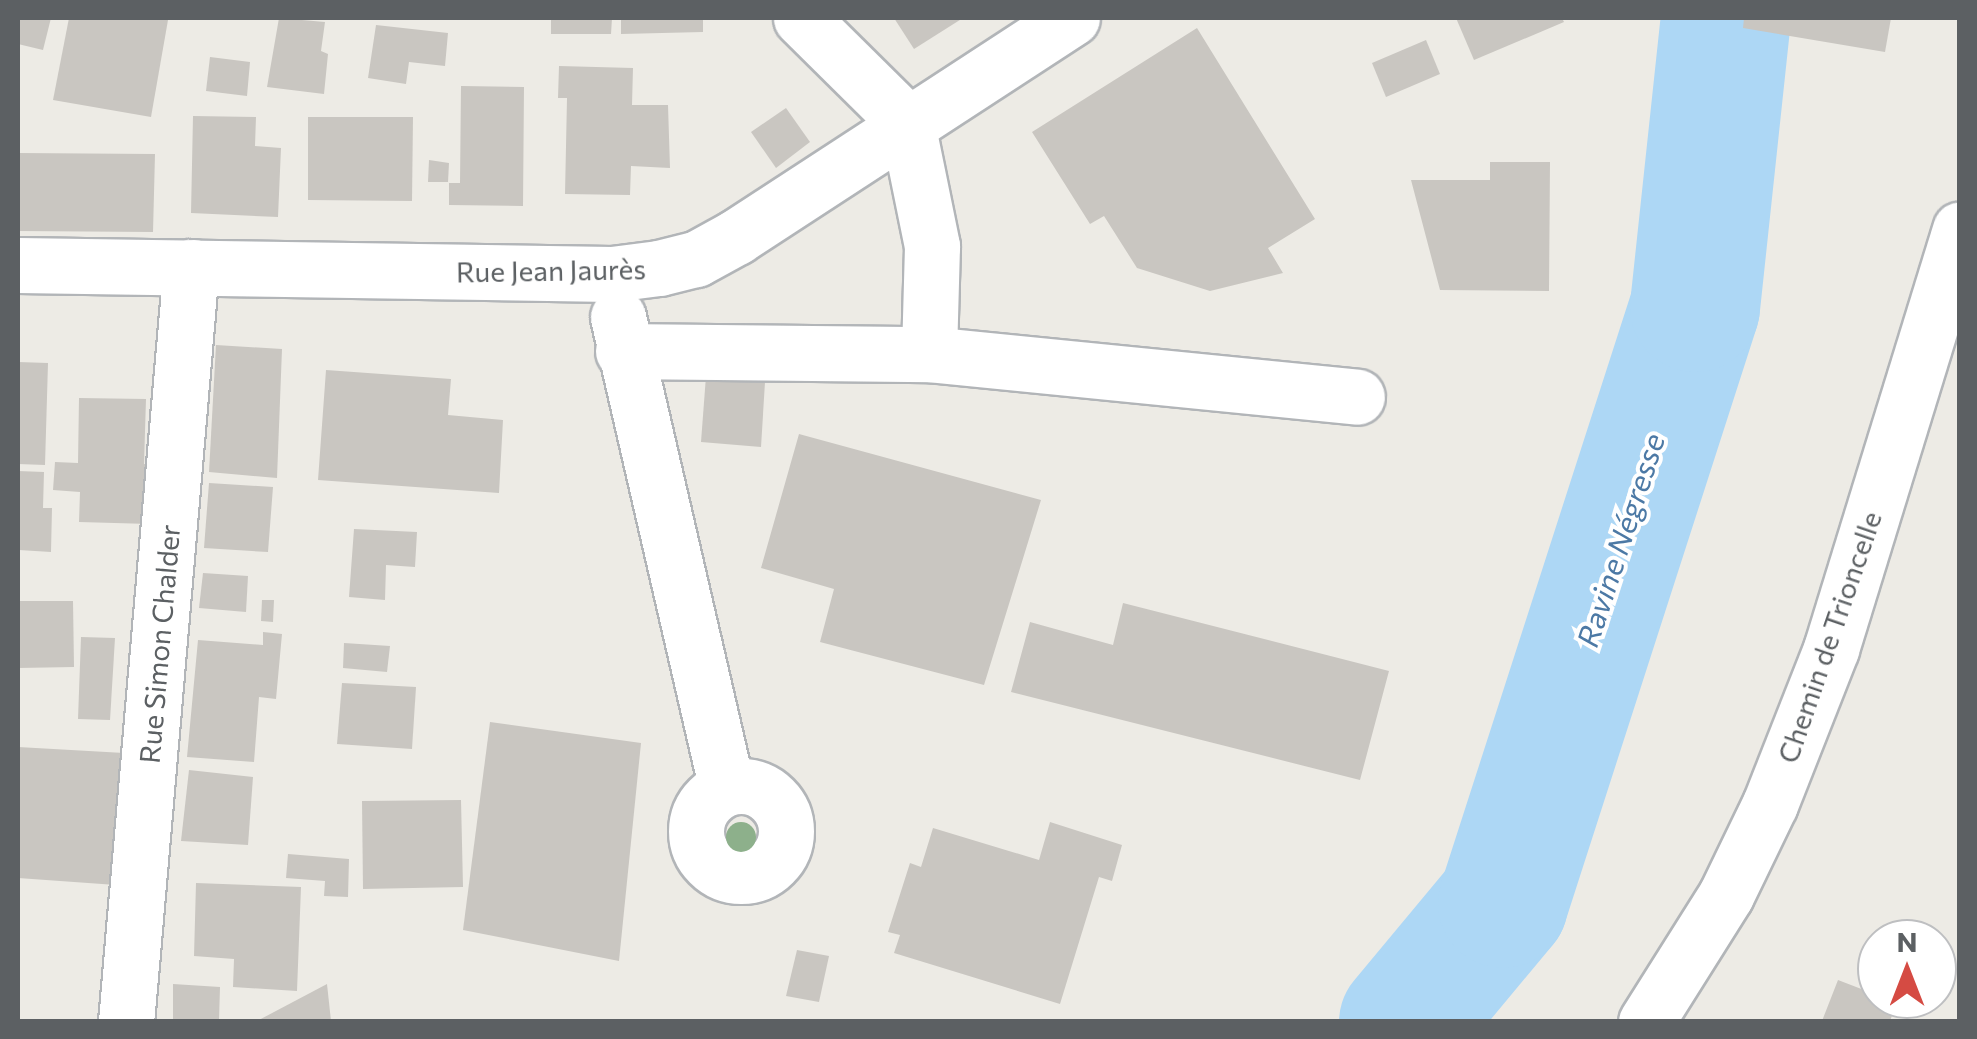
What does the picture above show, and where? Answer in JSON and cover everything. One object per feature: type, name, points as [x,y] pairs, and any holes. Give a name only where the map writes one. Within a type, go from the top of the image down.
[{"type":"street","points":[[802,18],[907,123],[932,246],[929,354]]},
{"type":"street","name":"Rue Jean Jaurès","points":[[18,265],[612,274],[696,259],[812,189],[1072,18]]},
{"type":"street","name":"Chemin de Trioncelle","points":[[1646,1022],[1726,895],[1770,804],[1831,649],[1960,229]]},
{"type":"street","name":"Rue Simon Chalder","points":[[126,1022],[191,267]]},
{"type":"street","points":[[612,274],[623,351],[727,788]]},
{"type":"street","points":[[623,351],[929,354],[1356,397]]},
{"type":"building","points":[[18,18],[51,18],[43,50],[18,44]]},
{"type":"building","points":[[69,18],[168,20],[151,117],[53,100]]},
{"type":"building","points":[[279,18],[325,22],[321,51],[328,54],[324,94],[267,87]]},
{"type":"building","points":[[551,18],[612,18],[611,34],[551,34]]},
{"type":"building","points":[[621,18],[703,18],[703,32],[621,34]]},
{"type":"building","points":[[894,18],[963,18],[914,49]]},
{"type":"building","points":[[1456,18],[1562,18],[1564,22],[1474,60]]},
{"type":"building","points":[[1744,18],[1891,18],[1885,52],[1743,28]]},
{"type":"building","points":[[376,25],[448,33],[445,66],[409,62],[406,84],[368,78]]},
{"type":"building","points":[[1197,28],[1315,219],[1268,248],[1283,273],[1210,291],[1137,268],[1104,216],[1090,224],[1032,132]]},
{"type":"building","points":[[1426,40],[1440,74],[1386,97],[1372,63]]},
{"type":"building","points":[[210,57],[250,62],[247,96],[206,91]]},
{"type":"building","points":[[559,66],[633,68],[632,105],[668,105],[670,168],[631,166],[630,195],[565,194],[567,98],[558,98]]},
{"type":"building","points":[[461,86],[524,87],[523,206],[449,205],[449,183],[460,183]]},
{"type":"building","points":[[786,108],[810,142],[776,168],[751,132]]},
{"type":"building","points":[[193,116],[256,117],[255,146],[281,148],[278,217],[191,213]]},
{"type":"building","points":[[308,117],[413,117],[412,201],[308,200]]},
{"type":"building","points":[[18,153],[155,154],[153,232],[18,231]]},
{"type":"building","points":[[429,160],[449,163],[448,182],[428,182]]},
{"type":"building","points":[[1490,162],[1550,162],[1549,291],[1440,290],[1411,180],[1490,180]]},
{"type":"building","points":[[216,345],[282,349],[277,478],[209,472]]},
{"type":"building","points":[[18,362],[48,363],[45,465],[18,464]]},
{"type":"building","points":[[326,370],[451,379],[448,415],[503,420],[499,493],[318,480]]},
{"type":"building","points":[[706,376],[765,382],[761,447],[701,442]]},
{"type":"building","points":[[79,398],[146,399],[144,464],[152,465],[150,524],[79,522],[80,492],[53,490],[55,462],[78,463]]},
{"type":"building","points":[[799,434],[1041,500],[984,685],[820,642],[834,589],[761,568]]},
{"type":"building","points":[[18,471],[44,472],[43,508],[52,508],[51,552],[19,550]]},
{"type":"building","points":[[209,483],[273,487],[268,552],[204,548]]},
{"type":"building","points":[[354,529],[417,532],[415,567],[386,565],[385,600],[349,597]]},
{"type":"building","points":[[203,573],[248,576],[246,612],[199,608]]},
{"type":"building","points":[[262,600],[274,600],[273,622],[261,621]]},
{"type":"building","points":[[18,601],[73,601],[74,667],[18,668]]},
{"type":"building","points":[[1123,603],[1389,671],[1360,780],[1011,692],[1030,622],[1113,645]]},
{"type":"building","points":[[263,632],[282,634],[276,699],[259,697],[254,762],[187,757],[198,640],[263,645]]},
{"type":"building","points":[[81,637],[115,638],[110,720],[78,719]]},
{"type":"building","points":[[344,643],[390,646],[387,672],[343,668]]},
{"type":"building","points":[[342,683],[416,687],[412,749],[337,744]]},
{"type":"building","points":[[490,722],[641,743],[619,961],[463,930]]},
{"type":"building","points":[[18,747],[124,753],[116,885],[18,878]]},
{"type":"building","points":[[189,770],[253,777],[248,845],[181,841]]},
{"type":"building","points":[[461,800],[463,887],[363,889],[362,801]]},
{"type":"building","points":[[1050,822],[1122,845],[1112,881],[1099,877],[1060,1004],[894,953],[900,935],[888,932],[910,863],[921,867],[933,828],[1039,860]]},
{"type":"building","points":[[288,854],[349,859],[348,897],[324,896],[325,881],[286,878]]},
{"type":"building","points":[[196,883],[301,887],[297,991],[233,987],[234,959],[194,956]]},
{"type":"building","points":[[797,950],[829,956],[819,1002],[786,996]]},
{"type":"building","points":[[1838,980],[1857,987],[1857,1019],[1891,1019],[1890,1021],[1822,1021]]},
{"type":"building","points":[[173,984],[220,987],[219,1021],[173,1021]]},
{"type":"building","points":[[327,984],[331,1021],[257,1021]]},
{"type":"waterway","name":"Ravine Négresse","points":[[1404,1022],[1503,903],[1695,307],[1726,18]]}]
